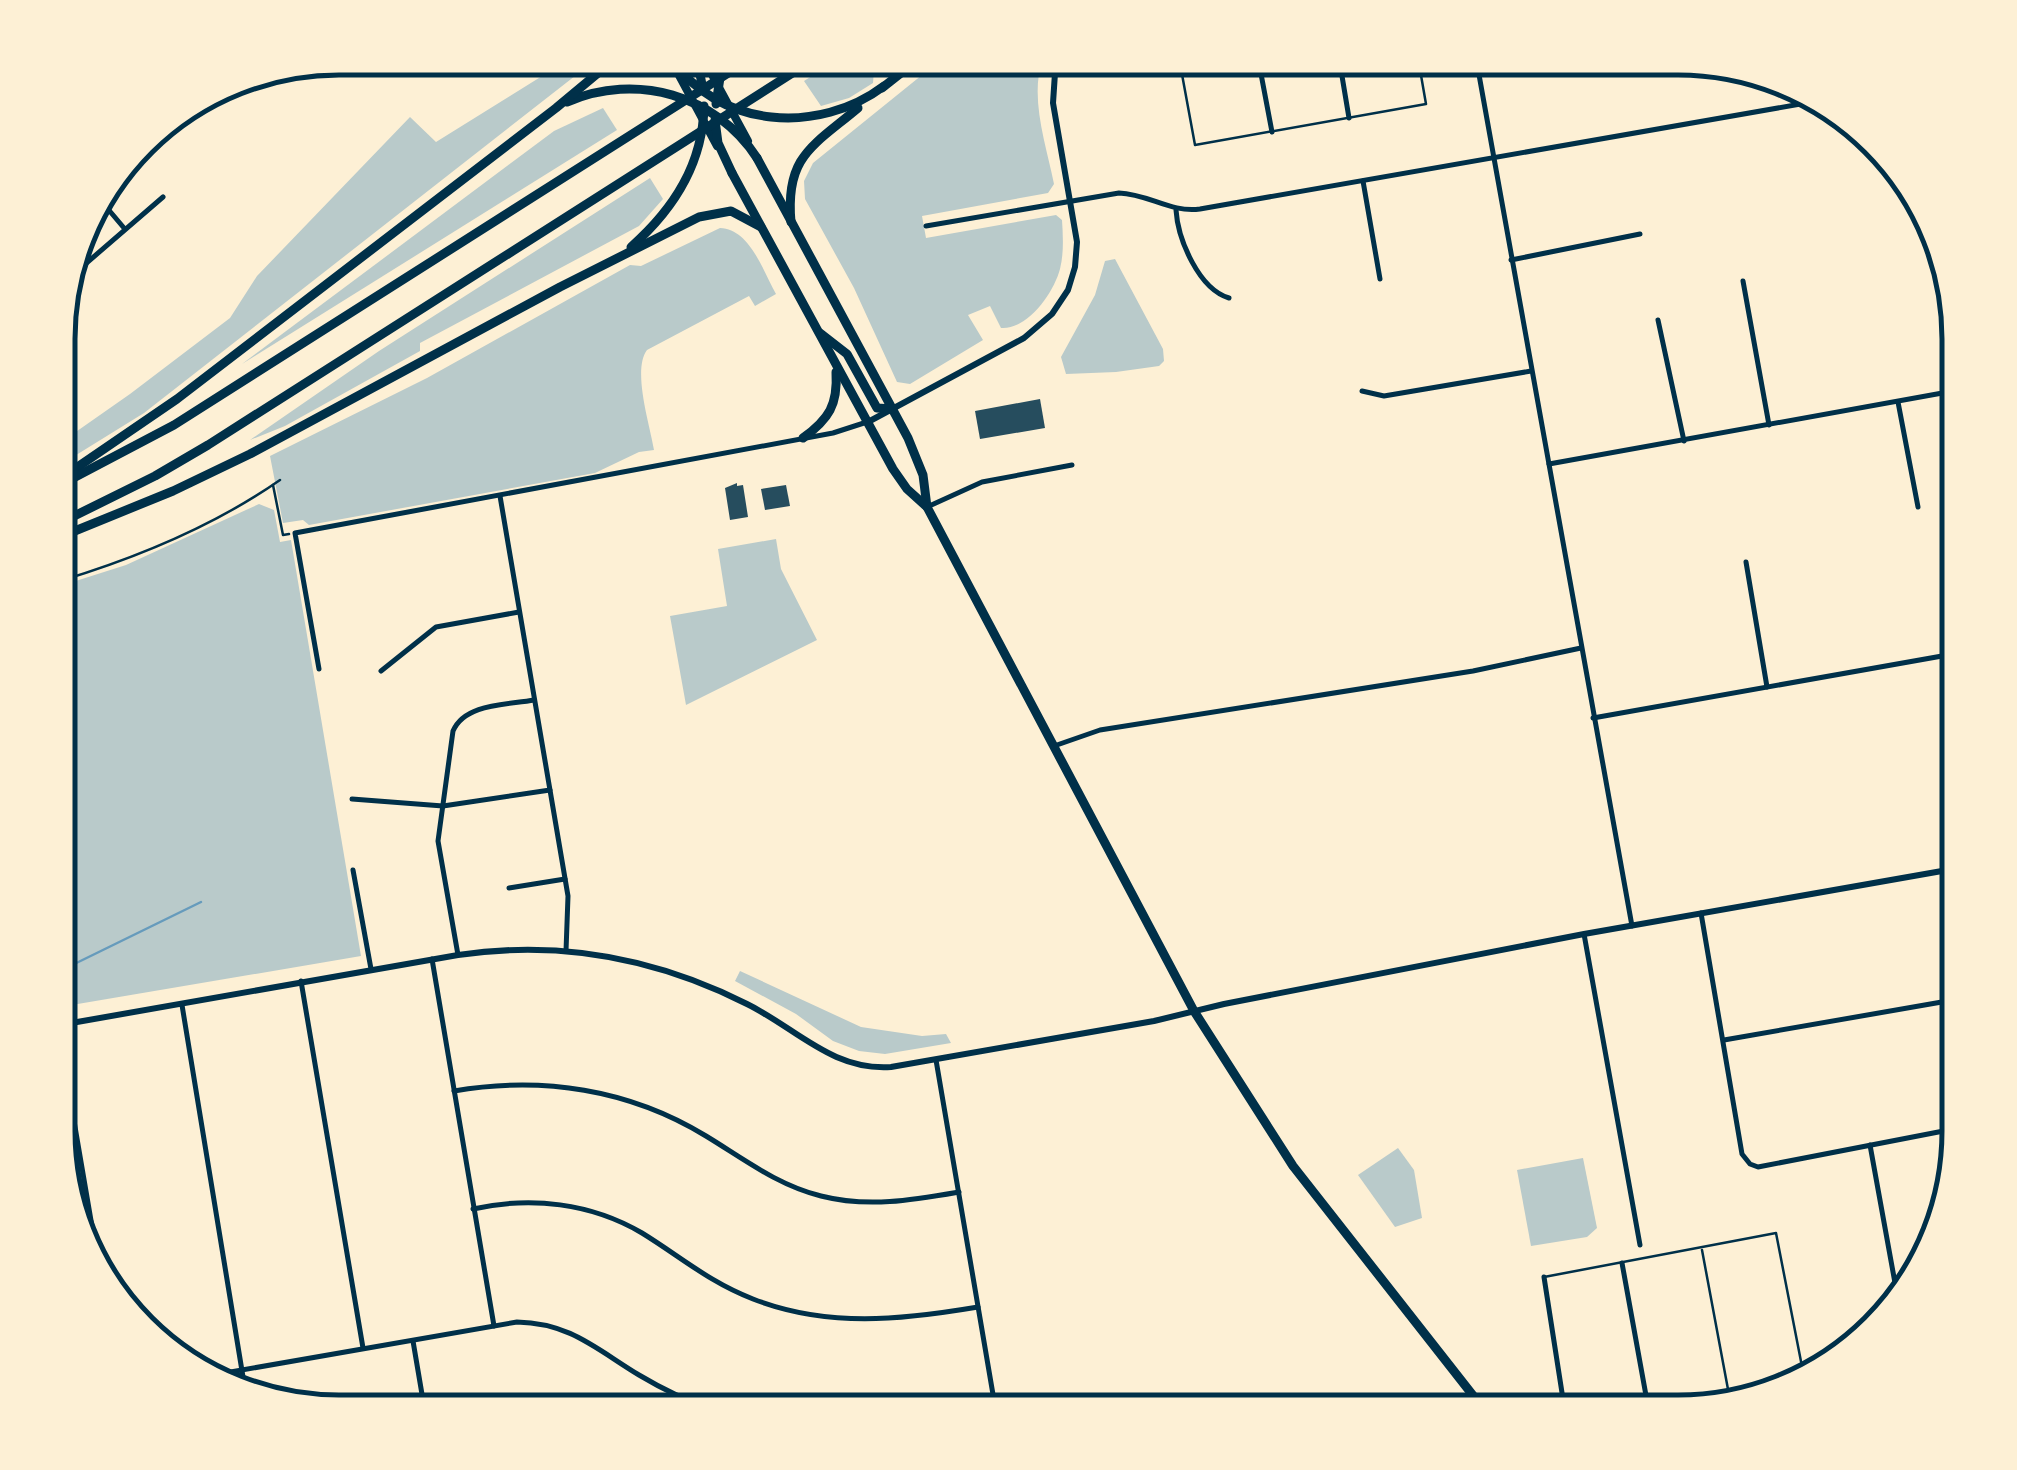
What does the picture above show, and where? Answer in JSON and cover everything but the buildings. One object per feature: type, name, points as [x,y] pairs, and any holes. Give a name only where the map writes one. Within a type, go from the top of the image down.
[{"type":"highway","points":[[75,471],[177,399],[595,75]]},
{"type":"highway","points":[[686,75],[716,100],[777,118],[810,119],[848,109],[884,86]]},
{"type":"highway","points":[[621,255],[656,223],[680,192],[695,160],[704,121],[698,105],[703,93],[701,75]]},
{"type":"highway","points":[[720,75],[716,100],[718,143],[732,173],[866,422],[904,486],[928,507]]},
{"type":"highway","points":[[75,474],[174,425],[725,75]]},
{"type":"highway","points":[[75,515],[155,476],[208,444],[789,75]]},
{"type":"highway","points":[[792,222],[791,184],[799,161],[898,75]]},
{"type":"highway","points":[[556,108],[588,94],[622,88],[656,91],[716,114],[758,158],[893,409],[916,457],[928,507],[1194,1011],[1293,1166],[1473,1395]]},
{"type":"highway","points":[[75,532],[250,454],[695,219],[718,211],[742,215],[761,227]]},
{"type":"highway","points":[[818,332],[848,354],[877,408],[893,409]]},
{"type":"highway","points":[[803,438],[825,421],[834,407],[835,364]]},
{"type":"main road","points":[[680,75],[698,105]]},
{"type":"main road","points":[[712,75],[758,158]]},
{"type":"main road","points":[[704,121],[732,173]]},
{"type":"street","points":[[319,669],[295,533],[803,438],[866,422],[1018,342],[1052,314],[1068,290],[1076,262],[1071,200],[1052,103],[1054,76]]},
{"type":"street","points":[[1261,76],[1272,132]]},
{"type":"street","points":[[1342,76],[1349,118]]},
{"type":"street","points":[[1479,76],[1632,926]]},
{"type":"street","points":[[926,226],[1071,200],[1132,194],[1176,210],[1200,209],[1798,104]]},
{"type":"street","points":[[1363,181],[1380,278]]},
{"type":"street","points":[[87,263],[163,197]]},
{"type":"street","points":[[109,210],[125,230]]},
{"type":"street","points":[[1176,210],[1180,232],[1200,273],[1214,292],[1229,298]]},
{"type":"street","points":[[1510,260],[1640,234]]},
{"type":"street","points":[[1743,281],[1769,425]]},
{"type":"street","points":[[1658,320],[1684,441]]},
{"type":"street","points":[[1362,391],[1384,396],[1532,371]]},
{"type":"street","points":[[1549,464],[1941,394]]},
{"type":"street","points":[[1898,402],[1918,507]]},
{"type":"street","points":[[928,507],[982,482],[1072,465]]},
{"type":"street","points":[[500,496],[565,879],[569,908],[566,951]]},
{"type":"street","points":[[1746,562],[1767,687]]},
{"type":"street","points":[[381,671],[436,627],[519,612]]},
{"type":"street","points":[[1054,746],[1100,730],[1473,671],[1582,648]]},
{"type":"street","points":[[1593,718],[1941,656]]},
{"type":"street","points":[[458,954],[439,854],[452,735],[456,723],[474,711],[534,700]]},
{"type":"street","points":[[352,798],[443,806],[550,790]]},
{"type":"street","points":[[354,870],[371,969]]},
{"type":"street","points":[[76,1022],[458,954],[511,949],[566,951],[616,957],[669,970],[751,1005],[842,1061],[883,1068],[1584,934],[1941,871]]},
{"type":"street","points":[[509,888],[565,879]]},
{"type":"street","points":[[1701,913],[1742,1154],[1752,1166],[1941,1131]]},
{"type":"street","points":[[1584,934],[1640,1245]]},
{"type":"street","points":[[432,959],[494,1326]]},
{"type":"street","points":[[302,981],[363,1350]]},
{"type":"street","points":[[181,1002],[243,1377]]},
{"type":"street","points":[[1724,1040],[1941,1002]]},
{"type":"street","points":[[936,1060],[993,1394]]},
{"type":"street","points":[[454,1091],[495,1085],[539,1085],[620,1097],[684,1123],[783,1183],[836,1200],[886,1203],[959,1192]]},
{"type":"street","points":[[76,1133],[91,1220]]},
{"type":"street","points":[[1870,1144],[1894,1282]]},
{"type":"street","points":[[473,1209],[542,1202],[587,1210],[642,1233],[699,1274],[735,1291],[810,1315],[877,1321],[978,1307]]},
{"type":"street","points":[[1622,1262],[1646,1395]]},
{"type":"street","points":[[1544,1277],[1562,1395]]},
{"type":"street","points":[[231,1372],[534,1322],[562,1328],[673,1394]]},
{"type":"street","points":[[413,1341],[422,1394]]},
{"type":"lane","points":[[1182,76],[1195,146],[1426,104],[1421,76]]},
{"type":"lane","points":[[1544,1277],[1776,1233],[1802,1364]]},
{"type":"lane","points":[[1701,1247],[1728,1390]]},
{"type":"path","points":[[75,575],[216,518],[280,480]]},
{"type":"path","points":[[274,484],[283,535],[295,533]]},
{"type":"shaded area","points":[[543,75],[576,75],[144,413],[75,456],[75,432],[230,318],[257,276],[410,117],[436,142]]},
{"type":"shaded area","points":[[813,75],[874,75],[873,83],[849,98],[821,106],[804,81]]},
{"type":"shaded area","points":[[921,75],[1039,76],[1038,104],[1054,184],[1048,193],[922,216],[926,238],[1056,215],[1062,220],[1062,257],[1052,288],[1030,316],[1011,327],[1001,328],[990,306],[968,315],[983,340],[910,384],[897,382],[854,288],[805,199],[804,181],[813,163]]},
{"type":"shaded area","points":[[603,108],[617,130],[242,364],[554,131]]},
{"type":"shaded area","points":[[650,178],[663,199],[639,226],[420,343],[420,351],[285,426],[250,440],[379,351]]},
{"type":"shaded area","points":[[720,228],[730,230],[747,243],[776,294],[755,306],[749,296],[647,350],[641,371],[654,450],[639,452],[595,473],[309,525],[303,520],[283,523],[270,456],[427,378],[630,265],[641,266]]},
{"type":"shaded area","points":[[1115,259],[1163,349],[1164,361],[1159,366],[1116,372],[1066,374],[1061,357],[1095,295],[1105,261]]},
{"type":"shaded area","points":[[259,504],[274,510],[280,542],[291,540],[361,956],[76,1004],[75,581],[126,565]]},
{"type":"shaded area","points":[[776,539],[781,569],[817,640],[686,705],[670,616],[727,606],[718,549]]},
{"type":"shaded area","points":[[740,971],[861,1027],[922,1036],[946,1034],[951,1043],[885,1054],[859,1051],[833,1041],[796,1014],[735,981]]},
{"type":"shaded area","points":[[1398,1148],[1414,1170],[1422,1218],[1395,1227],[1358,1175]]},
{"type":"shaded area","points":[[1583,1158],[1597,1228],[1587,1237],[1531,1246],[1517,1170]]},
{"type":"waterway","points":[[76,963],[201,902]]}]
